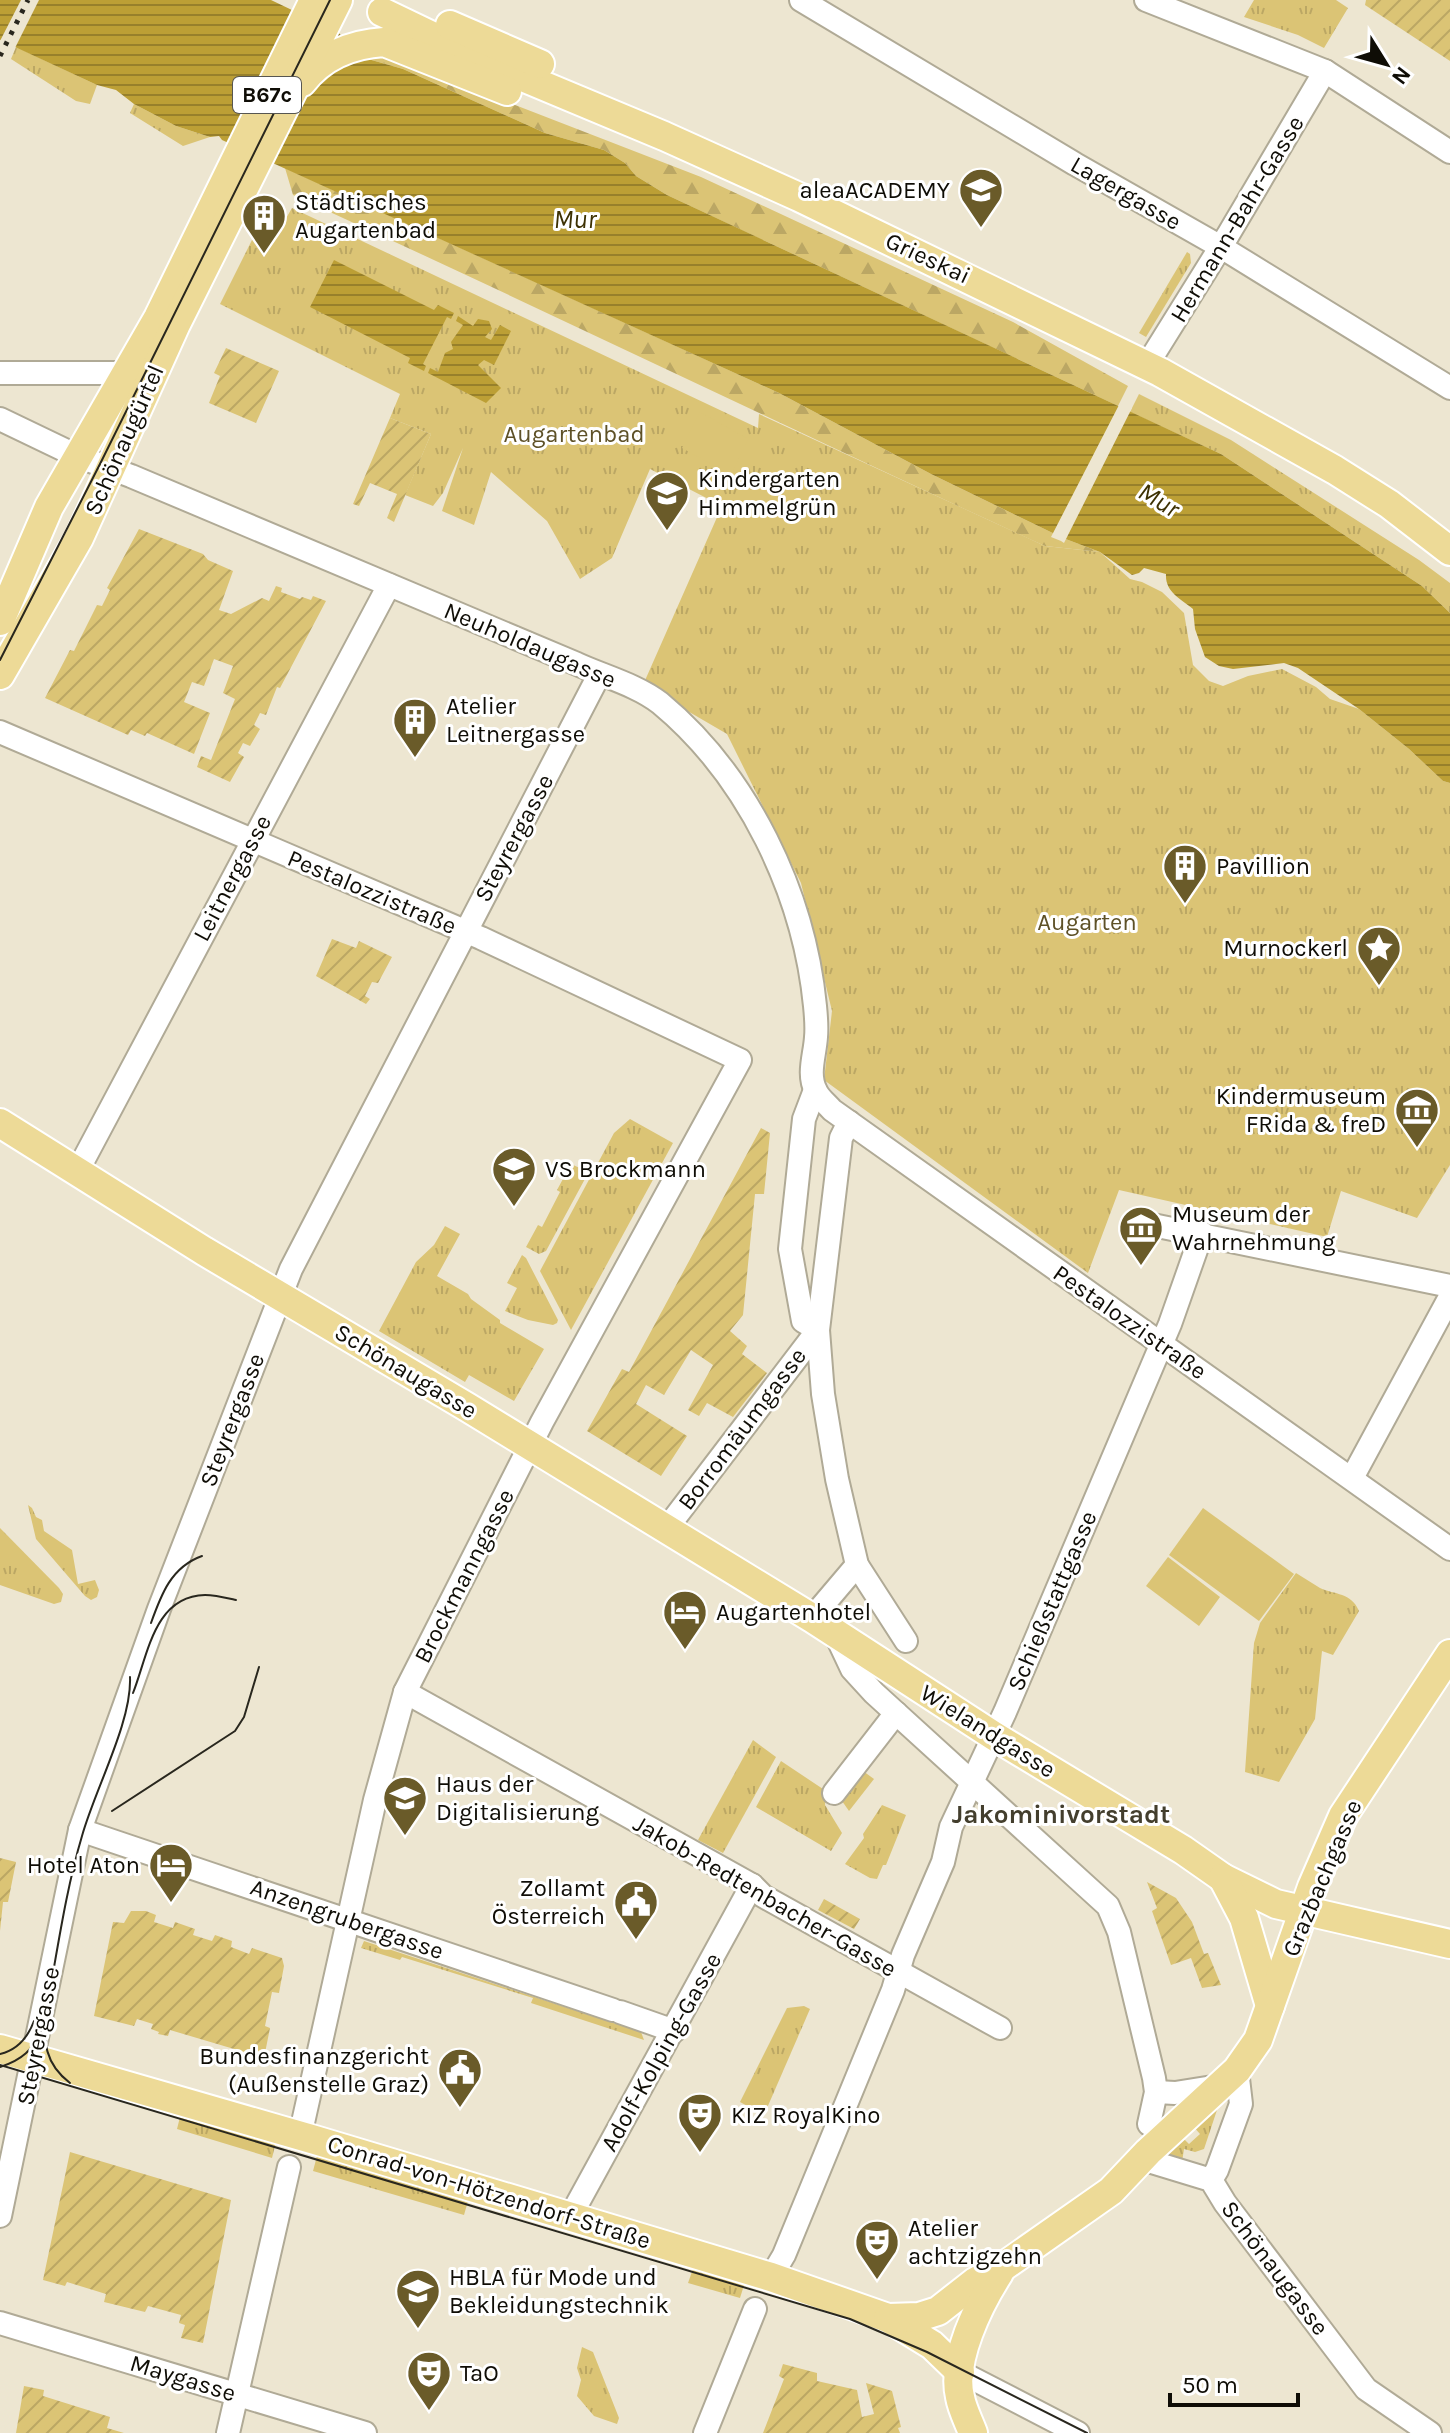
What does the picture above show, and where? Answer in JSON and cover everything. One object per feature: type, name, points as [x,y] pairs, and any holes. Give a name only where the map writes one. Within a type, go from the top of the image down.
[{"type":"main road","name":"B67c","points":[[229,195],[314,0]]},
{"type":"main road","name":"B67c","points":[[229,195],[283,108],[338,0]]},
{"type":"main road","points":[[378,5],[450,25],[609,94],[634,109],[664,136]]},
{"type":"main road","points":[[283,108],[311,70],[337,54],[368,43],[384,42],[502,89],[635,134],[664,136]]},
{"type":"main road","name":"Grieskai","points":[[664,136],[937,262],[1147,365],[1346,477],[1389,504],[1450,551]]},
{"type":"main road","name":"Schönaugürtel","points":[[0,621],[29,550],[77,456],[229,195]]},
{"type":"main road","name":"Schönaugürtel","points":[[0,675],[79,538],[112,469],[229,195]]},
{"type":"main road","name":"Schönaugasse","points":[[0,1123],[824,1625]]},
{"type":"main road","name":"Wielandgasse","points":[[824,1625],[994,1736],[1158,1834],[1223,1878],[1276,1904],[1450,1944]]},
{"type":"main road","name":"Grazbachgasse","points":[[888,2318],[919,2317],[938,2311],[975,2282],[1004,2266],[1111,2191],[1228,2078],[1258,2040],[1304,1911],[1343,1816],[1450,1654]]},
{"type":"main road","name":"Wielandgasse","points":[[1223,1878],[1244,1918],[1270,2006]]},
{"type":"main road","name":"Conrad-von-Hötzendorf-Straße","points":[[0,2049],[771,2277],[888,2318],[932,2345],[960,2372]]},
{"type":"main road","name":"Grazbachgasse","points":[[973,2433],[959,2396],[960,2372],[979,2304],[1004,2266]]},
{"type":"street","name":"Lagergasse","points":[[801,0],[1075,164],[1221,247],[1450,388]]},
{"type":"street","points":[[1146,0],[1325,71],[1450,152]]},
{"type":"street","name":"Hermann-Bahr-Gasse","points":[[1147,365],[1325,71]]},
{"type":"street","points":[[0,373],[116,373],[124,379]]},
{"type":"street","name":"Neuholdaugasse","points":[[0,419],[77,456],[389,585],[645,694],[659,703],[717,761],[783,872],[802,933],[815,1004],[816,1037],[811,1070],[815,1090]]},
{"type":"street","name":"Leitnergasse","points":[[77,1172],[389,585]]},
{"type":"street","name":"Steyrergasse","points":[[0,2216],[80,1830],[165,1592],[280,1295],[599,675]]},
{"type":"street","name":"Pestalozzistraße","points":[[0,732],[465,932],[740,1060]]},
{"type":"street","name":"Brockmanngasse","points":[[300,2136],[375,1800],[405,1692],[531,1446],[740,1060]]},
{"type":"street","points":[[815,1090],[804,1119],[790,1249],[803,1321],[818,1330]]},
{"type":"street","name":"Pestalozzistraße","points":[[815,1090],[832,1110],[1450,1549]]},
{"type":"street","points":[[849,1122],[841,1138],[818,1330],[823,1394],[857,1565],[906,1641]]},
{"type":"street","points":[[1138,1222],[1450,1286]]},
{"type":"street","name":"Schießstattgasse","points":[[771,2277],[784,2255],[943,1862],[951,1827],[994,1736],[1161,1344],[1202,1233]]},
{"type":"street","points":[[1352,1478],[1450,1297]]},
{"type":"street","name":"Borromäumgasse","points":[[667,1528],[818,1330]]},
{"type":"street","points":[[857,1565],[824,1625],[852,1669],[971,1783],[1108,1906],[1119,1932],[1156,2092],[1149,2124]]},
{"type":"street","name":"Jakob-Redtenbacher-Gasse","points":[[405,1692],[752,1885],[763,1896],[1000,2028]]},
{"type":"street","points":[[834,1793],[896,1713]]},
{"type":"street","name":"Anzengrubergasse","points":[[80,1830],[674,2031]]},
{"type":"street","name":"Adolf-Kolping-Gasse","points":[[567,2217],[575,2208],[674,2031],[752,1885]]},
{"type":"street","points":[[1156,2092],[1175,2093],[1228,2078],[1241,2104],[1211,2180]]},
{"type":"street","name":"Schönaugasse","points":[[1142,2159],[1211,2180],[1225,2203],[1366,2389],[1430,2433]]},
{"type":"street","points":[[228,2433],[289,2167]]},
{"type":"street","points":[[705,2433],[755,2309]]},
{"type":"street","name":"Maygasse","points":[[0,2323],[365,2433]]},
{"type":"street","points":[[960,2372],[1078,2433]]},
{"type":"green space","points":[[1254,0],[1336,0],[1348,8],[1324,48],[1298,35],[1244,17]]},
{"type":"green space","points":[[1366,0],[1450,0],[1450,61],[1365,5]]},
{"type":"green space","points":[[16,47],[97,85],[90,104],[76,101],[11,59]]},
{"type":"green space","points":[[389,56],[701,177],[1013,322],[1128,386],[1118,406],[667,195],[636,176],[625,163],[604,150],[545,133],[403,69],[361,57]]},
{"type":"green space","points":[[134,104],[176,126],[210,137],[183,146],[130,113]]},
{"type":"green space","points":[[285,168],[779,393],[931,474],[1063,538],[1100,552],[1045,546],[293,195]]},
{"type":"green space","name":"Augarten","points":[[292,208],[758,428],[759,414],[1045,546],[1100,552],[1130,579],[1162,592],[1184,613],[1193,665],[1209,681],[1223,686],[1248,676],[1282,669],[1316,687],[1330,699],[1359,709],[1443,781],[1450,783],[1450,1165],[1417,1218],[1341,1191],[1327,1237],[1119,1190],[1088,1273],[824,1080],[832,1011],[801,883],[727,734],[643,685],[722,506],[650,469],[612,558],[580,579],[547,521],[491,472],[474,525],[442,511],[463,448],[443,493],[433,506],[405,495],[431,434],[390,418],[400,394],[220,304],[263,218],[281,227]]},
{"type":"green space","points":[[1187,252],[1191,263],[1146,337],[1139,333]]},
{"type":"green space","points":[[226,348],[279,371],[256,423],[209,403],[220,376],[214,373]]},
{"type":"green space","points":[[1139,394],[1231,440],[1419,560],[1450,583],[1450,613],[1422,586],[1221,454],[1130,412]]},
{"type":"green space","points":[[700,412],[748,439],[731,475],[682,448]]},
{"type":"green space","points":[[390,418],[431,434],[394,522],[387,518],[397,494],[370,483],[359,506],[353,504]]},
{"type":"green space","points":[[139,529],[203,554],[208,560],[233,571],[219,610],[231,614],[262,598],[269,601],[276,586],[282,588],[281,592],[300,599],[311,600],[313,596],[326,601],[280,688],[277,687],[266,715],[260,713],[254,725],[260,729],[250,746],[243,743],[238,753],[244,757],[230,782],[197,767],[201,756],[211,760],[235,699],[223,693],[233,666],[214,659],[204,686],[192,682],[184,702],[210,713],[194,754],[147,733],[145,736],[131,730],[128,735],[45,698],[97,605],[102,606],[110,590],[107,588]]},
{"type":"green space","points":[[332,939],[356,948],[359,941],[392,957],[378,983],[372,982],[365,996],[370,999],[366,1004],[316,976]]},
{"type":"green space","points":[[630,1119],[673,1143],[571,1330],[540,1271],[614,1133]]},
{"type":"green space","points":[[761,1128],[770,1133],[764,1194],[755,1194],[743,1315],[730,1331],[747,1346],[742,1354],[767,1373],[733,1417],[707,1403],[699,1416],[688,1410],[713,1365],[691,1350],[664,1395],[646,1385],[636,1404],[687,1436],[661,1476],[587,1431],[622,1369],[629,1372]]},
{"type":"green space","points":[[571,1164],[584,1170],[586,1177],[546,1251],[539,1254],[526,1247],[538,1225],[542,1227]]},
{"type":"green space","points":[[445,1226],[460,1234],[437,1276],[468,1294],[500,1323],[544,1349],[514,1401],[469,1375],[465,1382],[379,1331],[416,1262],[434,1245]]},
{"type":"green space","points":[[522,1255],[558,1320],[553,1325],[505,1311],[517,1288],[507,1283]]},
{"type":"green space","points":[[28,1505],[42,1520],[44,1531],[72,1550],[78,1584],[95,1580],[99,1590],[97,1597],[91,1600],[85,1596],[36,1539]]},
{"type":"green space","points":[[1203,1508],[1294,1574],[1259,1621],[1169,1555]]},
{"type":"green space","points":[[0,1528],[59,1588],[63,1594],[61,1602],[54,1604],[0,1585]]},
{"type":"green space","points":[[1168,1557],[1220,1597],[1199,1626],[1146,1586]]},
{"type":"green space","points":[[1296,1573],[1320,1588],[1352,1600],[1359,1611],[1333,1655],[1322,1651],[1315,1719],[1279,1782],[1245,1772],[1254,1643],[1260,1623]]},
{"type":"green space","points":[[753,1740],[776,1757],[723,1853],[698,1840]]},
{"type":"green space","points":[[781,1761],[826,1791],[825,1805],[842,1833],[831,1851],[756,1807]]},
{"type":"green space","points":[[863,1771],[874,1779],[849,1811],[842,1801]]},
{"type":"green space","points":[[882,1805],[906,1815],[886,1865],[883,1865],[877,1879],[845,1864]]},
{"type":"green space","points":[[0,1858],[16,1862],[8,1902],[3,1902],[0,1931]]},
{"type":"green space","points":[[1147,1882],[1176,1898],[1192,1922],[1204,1954],[1208,1953],[1221,1985],[1202,1988],[1191,1958],[1171,1965],[1152,1911],[1157,1908]]},
{"type":"green space","points":[[824,1899],[860,1919],[854,1929],[818,1910]]},
{"type":"green space","points":[[131,1911],[156,1915],[154,1922],[173,1928],[175,1922],[195,1929],[193,1935],[212,1941],[215,1935],[232,1941],[231,1947],[249,1954],[252,1948],[282,1958],[284,1966],[279,1993],[272,1992],[265,2026],[270,2028],[264,2058],[170,2030],[168,2036],[158,2034],[151,2029],[153,2024],[137,2019],[134,2026],[94,2016],[113,1922],[124,1923]]},
{"type":"green space","points":[[364,1941],[641,2032],[644,2040],[531,2003],[533,1998],[402,1957],[400,1960],[361,1948]]},
{"type":"green space","points":[[804,2006],[810,2009],[764,2115],[740,2102],[787,2008]]},
{"type":"green space","points":[[1221,2098],[1204,2149],[1195,2152],[1184,2149],[1182,2162],[1164,2156],[1180,2135],[1189,2144],[1200,2134],[1192,2125]]},
{"type":"green space","points":[[180,2117],[276,2142],[272,2158],[177,2129]]},
{"type":"green space","points":[[70,2152],[231,2200],[203,2343],[181,2338],[185,2325],[179,2323],[181,2315],[148,2306],[145,2312],[104,2302],[106,2294],[67,2282],[65,2286],[43,2280]]},
{"type":"green space","points":[[317,2156],[468,2201],[464,2215],[313,2171]]},
{"type":"green space","points":[[694,2266],[745,2282],[740,2298],[688,2283]]},
{"type":"green space","points":[[582,2347],[593,2352],[619,2418],[617,2424],[594,2416],[577,2396],[581,2380],[577,2368]]},
{"type":"green space","points":[[783,2364],[817,2373],[817,2381],[857,2390],[862,2417],[874,2414],[866,2383],[892,2391],[900,2433],[763,2433],[784,2379],[779,2376]]},
{"type":"green space","points":[[24,2386],[44,2390],[43,2396],[110,2417],[107,2428],[124,2433],[16,2433]]},
{"type":"water","name":"Mur","points":[[0,0],[271,0],[338,32],[361,57],[403,69],[545,133],[604,150],[625,163],[636,176],[667,195],[1221,454],[1422,586],[1450,613],[1450,783],[1443,781],[1359,709],[1298,668],[1284,663],[1233,669],[1219,666],[1205,657],[1195,629],[1193,609],[1171,590],[1166,574],[1144,568],[1132,575],[1100,552],[1063,538],[931,474],[779,393],[219,136],[210,137],[176,126],[134,104],[116,90],[97,85],[0,40]]},
{"type":"water","points":[[334,260],[434,310],[438,305],[454,313],[451,319],[447,317],[423,364],[426,366],[424,371],[408,363],[410,358],[310,307]]},
{"type":"water","points":[[458,316],[473,326],[478,319],[489,321],[492,329],[485,337],[491,340],[500,325],[511,331],[494,365],[484,360],[478,365],[501,388],[486,403],[428,373],[430,368],[438,372],[445,353],[453,349],[451,342],[463,325],[456,321]]},
{"type":"pier","points":[[21,0],[39,0],[14,50],[0,44],[0,41]]},
{"type":"pier","points":[[1120,403],[1132,408],[1064,543],[1051,537]]},
{"type":"tram line","points":[[0,660],[330,0]]},
{"type":"tram line","points":[[151,1623],[163,1592],[175,1575],[182,1567],[202,1556]]},
{"type":"tram line","points":[[133,1693],[156,1630],[174,1605],[205,1595],[236,1600]]},
{"type":"tram line","points":[[112,1811],[235,1731],[244,1717],[259,1667]]},
{"type":"tram line","points":[[70,2083],[55,2068],[48,2052],[46,2012],[76,1858],[119,1735],[130,1677]]},
{"type":"tram line","points":[[0,2054],[21,2042],[34,2021]]},
{"type":"tram line","points":[[0,2067],[26,2053],[42,2029]]},
{"type":"tram line","points":[[0,2065],[850,2319],[927,2352],[1087,2433]]},
{"type":"railway","points":[[0,56],[28,0]]},
{"type":"place","name":"aleaACADEMY","points":[[981,229]]},
{"type":"place","name":"Städtisches Augartenbad","points":[[264,255]]},
{"type":"place","name":"Kindergarten Himmelgrün","points":[[667,532]]},
{"type":"place","name":"Atelier Leitnergasse","points":[[415,759]]},
{"type":"place","name":"Pavillion","points":[[1185,905]]},
{"type":"place","name":"Murnockerl","points":[[1379,987]]},
{"type":"place","name":"Kindermuseum FRida & freD","points":[[1417,1149]]},
{"type":"place","name":"VS Brockmann","points":[[514,1208]]},
{"type":"place","name":"Museum der Wahrnehmung","points":[[1141,1267]]},
{"type":"place","name":"Augartenhotel","points":[[685,1651]]},
{"type":"place","name":"Haus der Digitalisierung","points":[[405,1837]]},
{"type":"place","name":"Hotel Aton","points":[[171,1904]]},
{"type":"place","name":"Zollamt Österreich","points":[[636,1941]]},
{"type":"place","name":"Bundesfinanzgericht (Außenstelle Graz)","points":[[460,2109]]},
{"type":"place","name":"KIZ RoyalKino","points":[[700,2154]]},
{"type":"place","name":"Atelier achtzigzehn","points":[[877,2281]]},
{"type":"place","name":"HBLA für Mode und Bekleidungstechnik","points":[[418,2330]]},
{"type":"place","name":"TaO","points":[[429,2412]]},
{"type":"district","name":"Jakominivorstadt","points":[[1061,1814]]},
{"type":"park label","name":"Augartenbad","points":[[574,434]]}]
